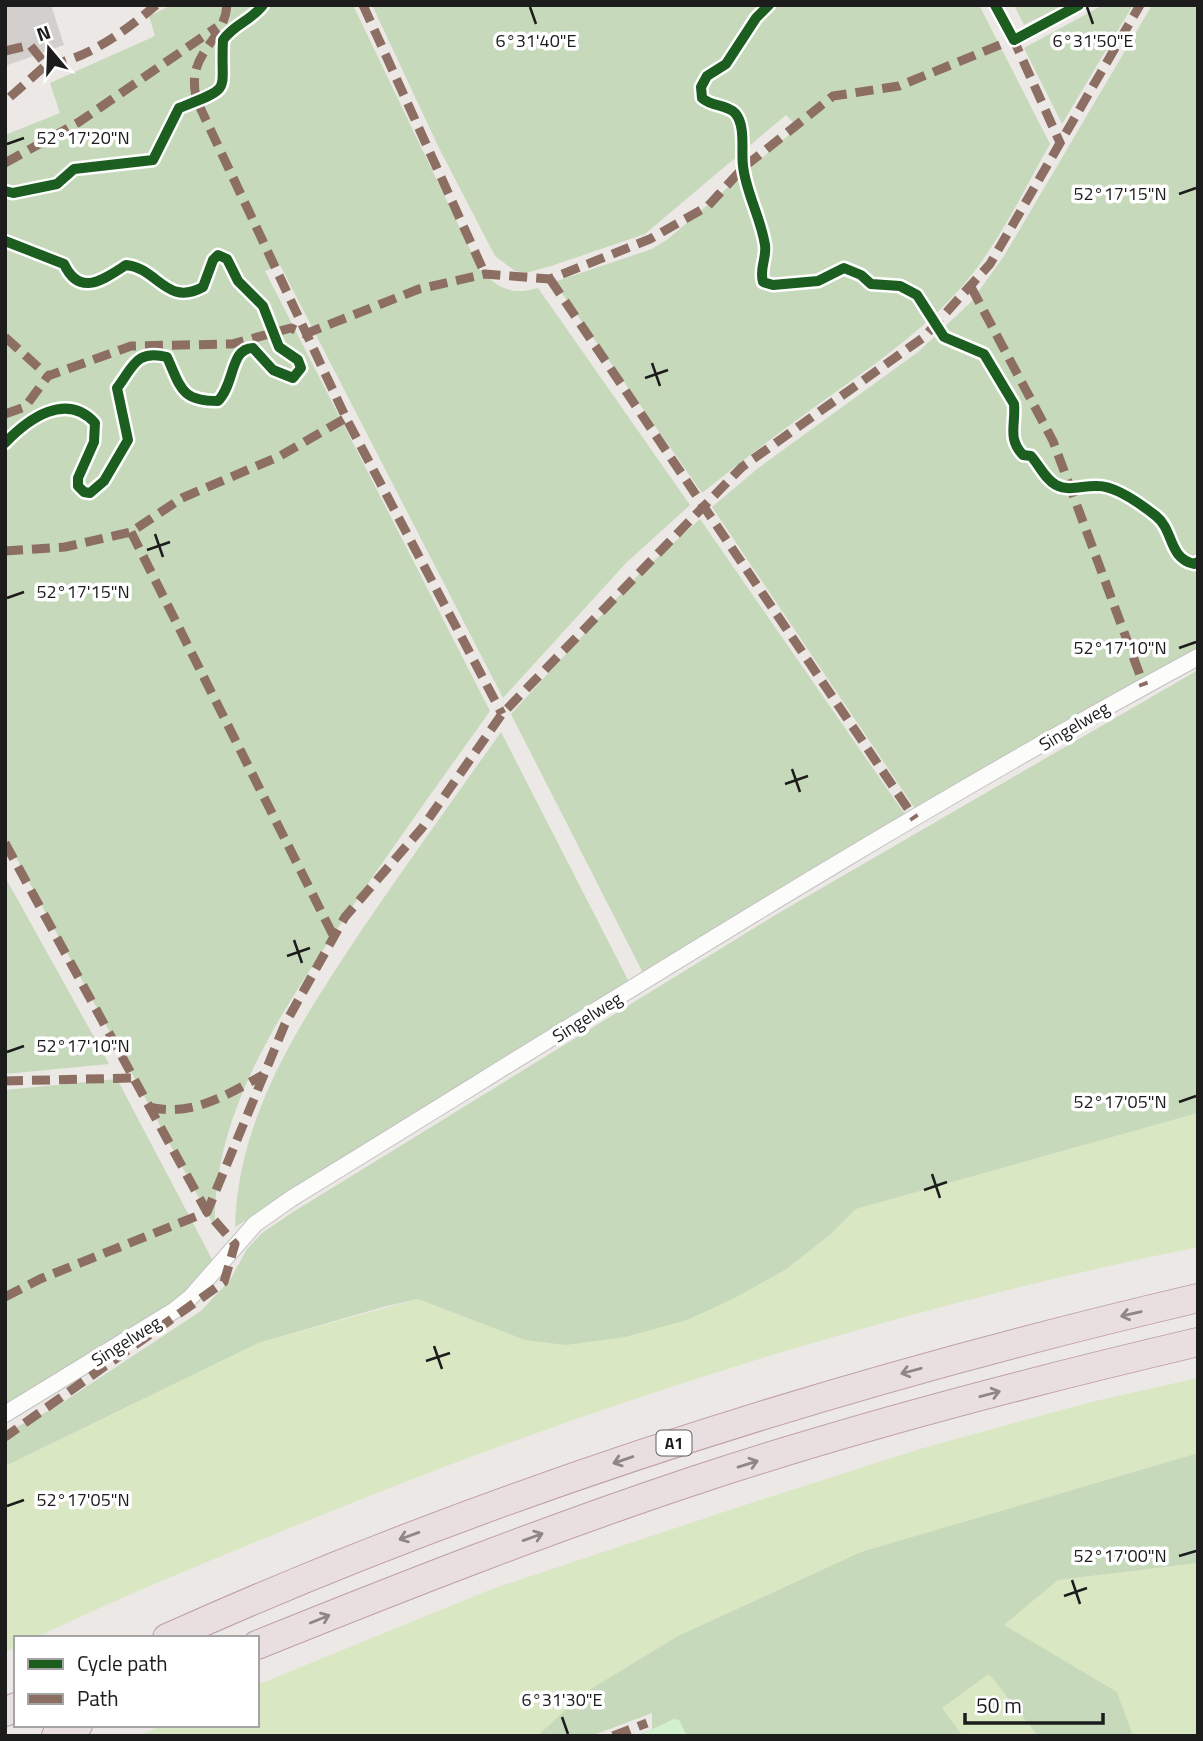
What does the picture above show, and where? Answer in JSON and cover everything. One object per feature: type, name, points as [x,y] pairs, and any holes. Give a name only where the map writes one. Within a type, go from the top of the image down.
[{"type":"highway","name":"A1","points":[[172,1636],[373,1550],[530,1491],[705,1432],[858,1385],[1198,1298]]},
{"type":"highway","name":"A1","points":[[259,1644],[448,1568],[695,1480],[959,1402],[1198,1342]]},
{"type":"highway","points":[[56,1736],[74,1727]]},
{"type":"street","name":"Singelweg","points":[[5,1414],[175,1310],[191,1297],[255,1223],[292,1198],[915,819],[1118,700],[1198,657]]},
{"type":"green space","points":[[172,5],[353,5],[480,270],[506,289],[520,291],[538,288],[690,505],[626,563],[503,698],[280,265],[265,271],[490,711],[297,990],[255,1064],[225,1144],[217,1185],[215,1228],[5,837],[5,135],[60,113],[50,83],[155,36],[149,16]]},
{"type":"green space","points":[[372,5],[979,5],[1050,144],[1008,221],[957,292],[925,324],[890,353],[702,493],[554,282],[652,249],[668,239],[798,127],[786,115],[645,234],[551,266],[526,273],[515,271],[495,256],[439,148]]},
{"type":"green space","points":[[1014,5],[1064,5],[1024,25]]},
{"type":"green space","points":[[1103,5],[1133,5],[1062,124],[1024,48]]},
{"type":"green space","points":[[1152,5],[1198,5],[1198,649],[1132,684],[916,810],[712,507],[757,469],[918,352],[971,302],[1004,256]]},
{"type":"green space","points":[[700,519],[906,816],[643,973],[511,714],[638,575]]},
{"type":"green space","points":[[1198,670],[1198,1113],[856,1209],[831,1234],[785,1270],[733,1299],[687,1320],[625,1337],[566,1345],[525,1340],[418,1299],[258,1343],[5,1466],[5,1433],[54,1408],[201,1311],[230,1280],[247,1249],[262,1233],[293,1212],[777,914]]},
{"type":"green space","points":[[501,732],[629,982],[235,1227],[239,1185],[248,1146],[261,1107],[296,1033],[363,928]]},
{"type":"green space","points":[[5,877],[109,1064],[5,1074]]},
{"type":"green space","points":[[117,1079],[215,1265],[189,1292],[5,1408],[5,1090]]},
{"type":"green space","points":[[1198,1113],[1198,1247],[971,1299],[746,1363],[635,1399],[415,1478],[204,1563],[39,1636],[14,1636],[14,1648],[5,1652],[5,1451],[258,1343],[418,1299],[525,1340],[687,1320],[733,1299],[785,1270],[831,1234],[856,1209]]},
{"type":"green space","points":[[1198,1378],[1198,1453],[861,1552],[678,1636],[584,1693],[537,1736],[138,1736],[158,1727],[259,1727],[259,1684],[492,1589],[920,1449],[1091,1402]]},
{"type":"green space","points":[[1198,1453],[1198,1563],[1058,1580],[1004,1625],[1117,1692],[1133,1736],[1038,1736],[989,1674],[942,1708],[963,1736],[635,1736],[652,1730],[652,1713],[591,1736],[537,1736],[584,1693],[678,1636],[861,1552]]},
{"type":"green space","points":[[1198,1563],[1198,1736],[1133,1736],[1116,1692],[1004,1625],[1058,1580]]},
{"type":"green space","points":[[989,1674],[1038,1736],[963,1736],[942,1708]]},
{"type":"green space","points":[[674,1719],[679,1720],[687,1736],[638,1736]]},
{"type":"building","points":[[5,5],[51,5],[64,45],[5,66]]},
{"type":"marked path","points":[[5,51],[30,45],[46,65],[61,62],[105,43],[156,5]]},
{"type":"marked path","points":[[227,5],[219,30],[200,59],[196,71],[194,84],[197,101],[346,418],[502,714]]},
{"type":"marked path","points":[[363,5],[485,274]]},
{"type":"marked path","points":[[5,1297],[40,1279],[207,1212],[285,1024],[345,917],[422,828],[502,714],[742,467],[924,337],[990,264],[1140,5]]},
{"type":"marked path","points":[[5,163],[79,122],[217,27]]},
{"type":"marked path","points":[[1012,36],[1061,145]]},
{"type":"marked path","points":[[5,414],[25,407],[48,376],[131,346],[232,344],[291,328],[305,334],[419,289],[485,274],[550,279],[650,239],[708,206],[743,168],[833,96],[899,86],[1017,38]]},
{"type":"marked path","points":[[10,97],[46,65]]},
{"type":"marked path","points":[[550,279],[915,819]]},
{"type":"marked path","points":[[971,287],[1053,441],[1144,686]]},
{"type":"marked path","points":[[5,337],[48,376]]},
{"type":"marked path","points":[[5,551],[65,547],[131,532],[182,498],[280,456],[346,418]]},
{"type":"marked path","points":[[131,532],[334,937]]},
{"type":"marked path","points":[[5,843],[207,1212],[235,1244],[224,1282],[5,1437]]},
{"type":"marked path","points":[[148,1107],[194,1107],[222,1097],[263,1075]]},
{"type":"marked path","points":[[5,1081],[132,1078]]},
{"type":"marked path","points":[[613,1736],[647,1723]]},
{"type":"cycle path","points":[[5,191],[13,193],[57,184],[74,169],[153,160],[179,108],[209,96],[221,86],[223,40],[263,5]]},
{"type":"cycle path","points":[[769,5],[756,18],[726,64],[707,76],[701,87],[702,98],[731,110],[741,124],[743,166],[765,245],[763,282],[773,285],[818,281],[844,268],[861,275],[871,284],[900,286],[917,295],[944,337],[984,354],[1014,404],[1015,443],[1023,455],[1031,456],[1045,476],[1056,485],[1066,488],[1105,487],[1128,497],[1162,522],[1180,556],[1194,564],[1198,562]]},
{"type":"cycle path","points":[[995,5],[1014,40],[1079,5]]},
{"type":"cycle path","points":[[5,241],[64,264],[70,274],[85,283],[101,280],[126,265],[137,268],[171,290],[180,292],[190,292],[203,287],[213,260],[218,255],[227,259],[238,281],[263,306],[279,347],[298,360],[301,368],[293,378],[273,370],[253,348],[246,350],[236,360],[227,386],[218,401],[196,398],[184,391],[167,357],[157,355],[142,358],[117,388],[128,440],[104,481],[90,493],[84,492],[78,486],[78,478],[94,442],[95,423],[84,414],[72,409],[48,412],[25,425],[5,443]]}]
